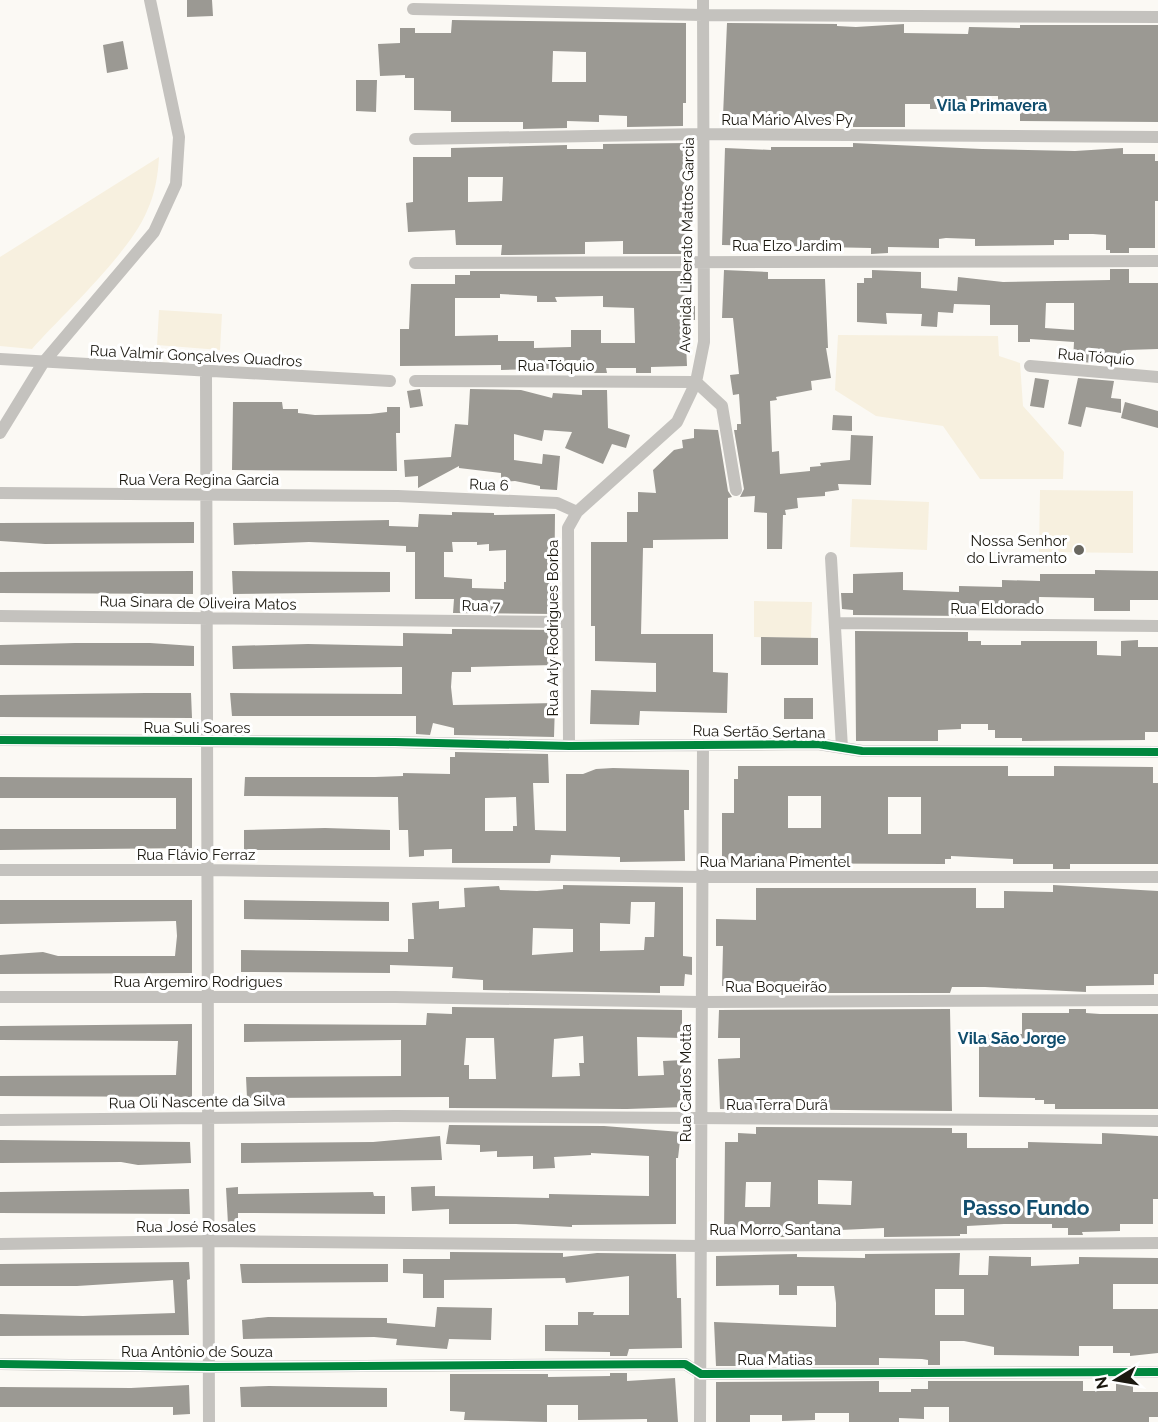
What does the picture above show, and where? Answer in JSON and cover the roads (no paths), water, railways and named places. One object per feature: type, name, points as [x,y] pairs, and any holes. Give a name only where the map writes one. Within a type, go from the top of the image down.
[{"type":"street","points":[[0,433],[43,363],[154,232],[176,184],[179,137],[150,0]]},
{"type":"street","name":"Avenida Liberato Mattos Garcia","points":[[577,512],[677,422],[696,382],[704,342],[703,0]]},
{"type":"street","points":[[413,9],[536,5],[703,15],[1158,17]]},
{"type":"street","name":"Rua Mário Alves Py","points":[[415,139],[703,134],[1158,137]]},
{"type":"street","name":"Rua Elzo Jardim","points":[[415,263],[703,260],[1158,261]]},
{"type":"street","name":"Rua Valmir Gonçalves Quadros","points":[[0,359],[206,373],[390,381]]},
{"type":"street","name":"Rua Tóquio","points":[[1030,366],[1158,377]]},
{"type":"street","points":[[206,373],[209,1422]]},
{"type":"street","name":"Rua Tóquio","points":[[415,381],[696,382]]},
{"type":"street","points":[[696,382],[722,406],[736,490]]},
{"type":"street","name":"Rua Vera Regina Garcia","points":[[0,493],[398,496]]},
{"type":"street","name":"Rua 6","points":[[398,496],[557,502],[577,512]]},
{"type":"street","name":"Rua Arly Rodrigues Borba","points":[[568,746],[566,622],[568,528],[577,512]]},
{"type":"street","points":[[831,558],[842,748]]},
{"type":"street","name":"Rua Sinara de Oliveira Matos","points":[[0,616],[395,620]]},
{"type":"street","name":"Rua 7","points":[[395,620],[566,622]]},
{"type":"street","name":"Rua Eldorado","points":[[836,623],[1158,626]]},
{"type":"street","name":"Rua Suli Soares","points":[[0,740],[395,742]]},
{"type":"street","name":"Rua Sertão Sertana","points":[[395,742],[568,746],[818,744],[862,751],[1158,752]]},
{"type":"street","name":"Rua Carlos Motta","points":[[700,1422],[700,1002],[703,744]]},
{"type":"street","name":"Rua Flávio Ferraz","points":[[0,870],[392,872]]},
{"type":"street","name":"Rua Mariana Pímentel","points":[[392,872],[701,877],[1158,877]]},
{"type":"street","name":"Rua Argemiro Rodrigues","points":[[0,997],[395,997]]},
{"type":"street","name":"Rua Boqueirão","points":[[395,997],[700,1002],[1158,1000]]},
{"type":"street","name":"Rua Oli Nascente da Silva","points":[[0,1120],[208,1116],[395,1116]]},
{"type":"street","name":"Rua Terra Durã","points":[[395,1116],[701,1120],[1158,1121]]},
{"type":"street","name":"Rua José Rosales","points":[[0,1244],[209,1240],[393,1244]]},
{"type":"street","name":"Rua Morro Santana","points":[[393,1244],[1158,1244]]},
{"type":"street","name":"Rua Antônio de Souza","points":[[0,1364],[394,1366]]},
{"type":"street","name":"Rua Matias","points":[[394,1366],[685,1364],[701,1374],[1158,1372]]},
{"type":"place","name":"Nossa Senhor do Livramento","points":[[1079,550]]},
{"type":"district","name":"Vila Primavera","points":[[992,105]]},
{"type":"district","name":"Vila São Jorge","points":[[1012,1038]]},
{"type":"district","name":"Passo Fundo","points":[[1026,1208]]}]
